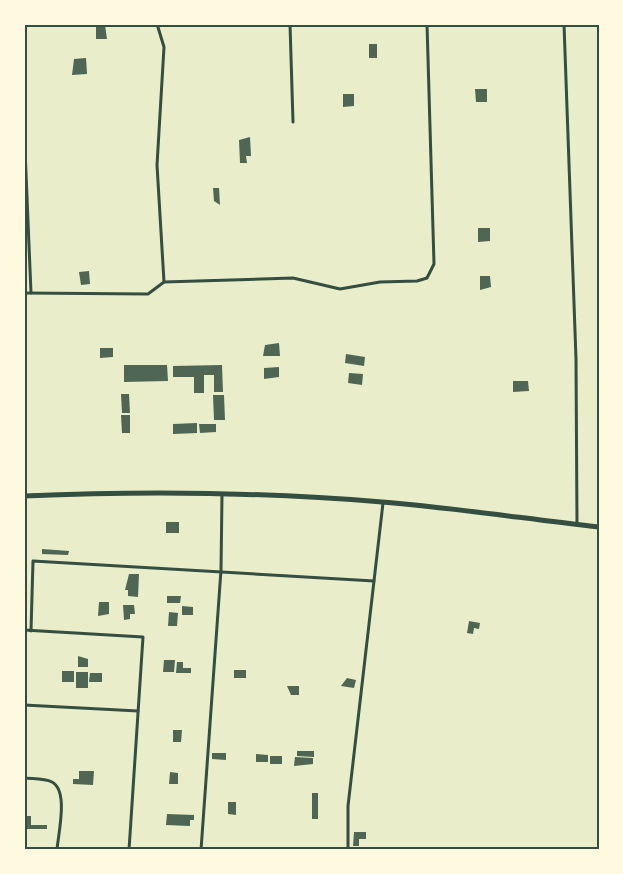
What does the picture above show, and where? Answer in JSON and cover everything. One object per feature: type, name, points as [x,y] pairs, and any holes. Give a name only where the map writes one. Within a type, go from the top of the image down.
[{"type":"main road","points":[[24,495],[222,493],[384,502],[599,527]]},
{"type":"street","points":[[157,24],[164,47],[157,165],[164,282]]},
{"type":"street","points":[[290,24],[293,122]]},
{"type":"street","points":[[24,293],[148,294],[164,282],[293,278],[340,289],[380,282],[417,281],[427,278],[434,264],[427,24]]},
{"type":"street","points":[[564,24],[576,359],[577,524]]},
{"type":"street","points":[[24,125],[31,293]]},
{"type":"street","points":[[201,850],[221,570],[222,493]]},
{"type":"street","points":[[348,850],[348,806],[384,502]]},
{"type":"street","points":[[31,631],[33,561],[221,570],[374,581]]},
{"type":"street","points":[[24,630],[142,636],[129,850]]},
{"type":"street","points":[[24,705],[138,711]]},
{"type":"street","points":[[24,778],[49,781],[59,789],[62,801],[57,850]]},
{"type":"building","points":[[96,25],[105,25],[107,39],[96,39]]},
{"type":"building","points":[[369,44],[377,44],[377,58],[369,58]]},
{"type":"building","points":[[86,58],[87,74],[72,75],[74,59]]},
{"type":"building","points":[[475,89],[487,89],[487,102],[476,102]]},
{"type":"building","points":[[343,94],[354,94],[354,106],[343,107]]},
{"type":"building","points":[[250,137],[251,156],[246,156],[247,163],[240,163],[239,140]]},
{"type":"building","points":[[213,188],[219,188],[220,205],[214,201]]},
{"type":"building","points":[[478,228],[490,228],[490,241],[478,242]]},
{"type":"building","points":[[89,271],[90,284],[81,285],[79,272]]},
{"type":"building","points":[[480,276],[490,276],[491,287],[480,290]]},
{"type":"building","points":[[279,343],[280,356],[263,356],[265,345]]},
{"type":"building","points":[[100,348],[113,348],[113,357],[100,358]]},
{"type":"building","points":[[346,354],[365,357],[364,366],[345,363]]},
{"type":"building","points":[[124,365],[167,365],[168,381],[124,382]]},
{"type":"building","points":[[222,365],[223,392],[214,392],[214,375],[204,375],[204,393],[194,393],[194,377],[173,377],[173,366]]},
{"type":"building","points":[[279,367],[279,377],[264,379],[264,368]]},
{"type":"building","points":[[349,373],[363,374],[362,385],[348,383]]},
{"type":"building","points":[[513,381],[528,381],[529,391],[513,392]]},
{"type":"building","points":[[121,394],[129,394],[130,413],[122,413]]},
{"type":"building","points":[[213,395],[224,395],[225,420],[214,420]]},
{"type":"building","points":[[121,415],[130,415],[130,433],[122,433]]},
{"type":"building","points":[[197,423],[197,433],[173,434],[173,424]]},
{"type":"building","points":[[199,424],[216,424],[216,432],[200,433]]},
{"type":"building","points":[[166,522],[179,522],[179,533],[166,533]]},
{"type":"building","points":[[42,549],[69,551],[68,555],[42,554]]},
{"type":"building","points":[[129,574],[139,574],[138,597],[128,596],[128,590],[125,590]]},
{"type":"building","points":[[167,596],[181,596],[180,603],[167,603]]},
{"type":"building","points":[[99,602],[109,602],[109,614],[98,616]]},
{"type":"building","points":[[123,605],[134,605],[135,614],[130,614],[130,619],[124,620]]},
{"type":"building","points":[[182,606],[193,607],[193,615],[182,615]]},
{"type":"building","points":[[169,612],[178,613],[177,626],[168,626]]},
{"type":"building","points":[[469,621],[480,623],[479,629],[474,628],[473,634],[467,633]]},
{"type":"building","points":[[78,656],[88,659],[88,667],[78,667]]},
{"type":"building","points":[[164,660],[175,660],[174,672],[163,672]]},
{"type":"building","points":[[177,662],[183,662],[183,668],[191,668],[191,673],[176,673]]},
{"type":"building","points":[[234,670],[246,670],[246,678],[234,678]]},
{"type":"building","points":[[62,671],[74,671],[74,682],[62,682]]},
{"type":"building","points":[[76,672],[88,672],[88,688],[76,688]]},
{"type":"building","points":[[90,673],[102,673],[102,682],[89,682]]},
{"type":"building","points":[[347,678],[356,680],[354,688],[341,686]]},
{"type":"building","points":[[287,686],[299,686],[299,695],[291,695]]},
{"type":"building","points":[[173,730],[182,730],[181,742],[173,742]]},
{"type":"building","points":[[297,751],[314,751],[314,757],[297,756]]},
{"type":"building","points":[[212,753],[226,753],[226,760],[212,759]]},
{"type":"building","points":[[256,754],[268,755],[268,762],[256,762]]},
{"type":"building","points":[[270,756],[282,756],[282,764],[270,764]]},
{"type":"building","points":[[295,757],[313,758],[313,764],[294,766]]},
{"type":"building","points":[[79,771],[94,771],[93,785],[73,784],[73,779],[79,779]]},
{"type":"building","points":[[170,772],[178,773],[178,784],[169,784]]},
{"type":"building","points":[[312,793],[318,793],[318,819],[312,819]]},
{"type":"building","points":[[228,802],[236,802],[236,815],[228,814]]},
{"type":"building","points":[[167,814],[194,815],[194,820],[190,820],[190,826],[166,825]]},
{"type":"building","points":[[24,816],[31,816],[31,825],[47,825],[47,829],[24,829]]},
{"type":"building","points":[[354,832],[366,832],[366,839],[359,839],[359,846],[353,846]]}]
